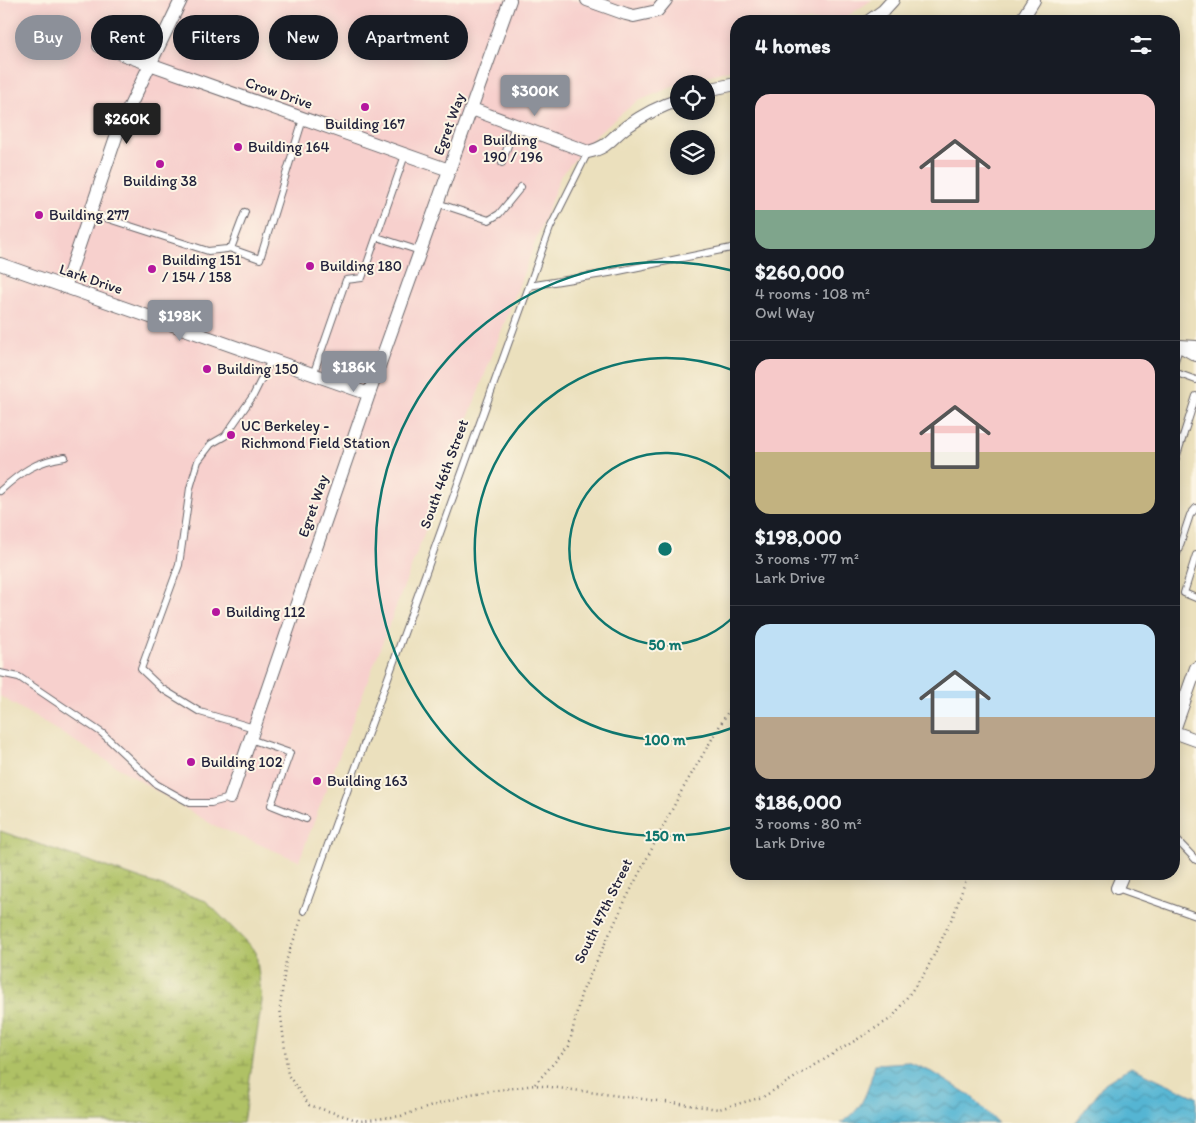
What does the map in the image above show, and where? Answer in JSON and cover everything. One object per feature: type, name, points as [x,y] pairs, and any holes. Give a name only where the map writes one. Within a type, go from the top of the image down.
[{"type":"street","points":[[65,287],[118,131],[181,0]]},
{"type":"street","name":"Egret Way","points":[[230,798],[369,394],[510,0]]},
{"type":"street","points":[[587,0],[634,16],[657,11],[666,0]]},
{"type":"street","points":[[877,15],[893,0]]},
{"type":"street","points":[[1024,15],[1034,0]]},
{"type":"street","name":"Crow Drive","points":[[137,60],[449,170]]},
{"type":"street","points":[[715,88],[730,85]]},
{"type":"street","points":[[472,109],[588,152],[602,149],[625,127],[657,107],[670,103]]},
{"type":"street","name":"Lark Drive","points":[[0,264],[369,394]]},
{"type":"street","points":[[1180,344],[1196,347]]},
{"type":"street","points":[[1180,346],[1196,355]]},
{"type":"street","points":[[1180,714],[1196,668]]},
{"type":"street","points":[[1180,733],[1196,740]]},
{"type":"street","points":[[1117,888],[1120,880]]},
{"type":"lane","points":[[90,213],[208,251],[229,248],[260,259],[303,119]]},
{"type":"lane","points":[[502,163],[515,125]]},
{"type":"lane","name":"South 46th Street","points":[[304,911],[550,228],[588,152]]},
{"type":"lane","points":[[313,375],[346,280],[362,278],[405,155]]},
{"type":"lane","points":[[438,203],[489,220],[499,214],[521,187]]},
{"type":"lane","points":[[229,248],[236,240],[245,212]]},
{"type":"lane","points":[[376,237],[420,251]]},
{"type":"lane","points":[[529,286],[609,273],[730,249]]},
{"type":"lane","points":[[271,360],[253,396],[226,436],[211,444],[198,461],[190,488],[179,565],[141,669],[161,688],[200,712],[252,734],[290,753],[271,805],[306,819]]},
{"type":"lane","points":[[1180,374],[1196,380]]},
{"type":"lane","points":[[1180,445],[1196,396]]},
{"type":"lane","points":[[0,491],[20,473],[46,460],[65,457]]},
{"type":"lane","points":[[1180,545],[1190,515],[1196,508]]},
{"type":"lane","points":[[1196,555],[1184,593],[1196,598]]},
{"type":"lane","points":[[0,673],[19,677],[102,733],[127,753],[156,784],[190,803],[210,803],[230,798]]},
{"type":"lane","points":[[1180,843],[1196,860]]},
{"type":"lane","points":[[1117,888],[1196,916]]},
{"type":"path","name":"South 47th Street","points":[[535,1085],[569,1046],[581,994],[626,899],[681,792],[730,708]]},
{"type":"path","points":[[304,911],[286,960],[280,1008],[288,1076],[309,1105],[360,1121],[401,1116],[470,1094],[535,1085],[719,1108],[763,1097],[892,1018],[926,971],[954,914],[966,880]]},
{"type":"shaded area","name":"UC Berkeley - Richmond Field Station","points":[[0,0],[872,0],[849,15],[730,15],[730,70],[711,75],[670,75],[670,88],[636,102],[599,132],[561,175],[299,861],[213,825],[0,696]]},
{"type":"green space","points":[[0,831],[206,901],[256,952],[262,1001],[243,1123],[0,1123]]},
{"type":"water","points":[[908,1062],[934,1073],[971,1096],[998,1123],[840,1123],[860,1106],[875,1064]]},
{"type":"water","points":[[1131,1067],[1196,1097],[1196,1123],[1075,1123],[1105,1083]]},
{"type":"place","name":"Building 167","points":[[365,107]]},
{"type":"place","name":"Building 164","points":[[238,147]]},
{"type":"place","name":"Building 190 / 196","points":[[473,149]]},
{"type":"place","name":"Building 38","points":[[160,164]]},
{"type":"place","name":"Building 277","points":[[39,215]]},
{"type":"place","name":"Building 180","points":[[310,266]]},
{"type":"place","name":"Building 151 / 154 / 158","points":[[152,269]]},
{"type":"place","name":"Building 150","points":[[207,369]]},
{"type":"place","name":"UC Berkeley - Richmond Field Station","points":[[231,435]]},
{"type":"place","name":"Building 112","points":[[216,612]]},
{"type":"place","name":"Building 102","points":[[191,762]]},
{"type":"place","name":"Building 163","points":[[317,781]]}]
